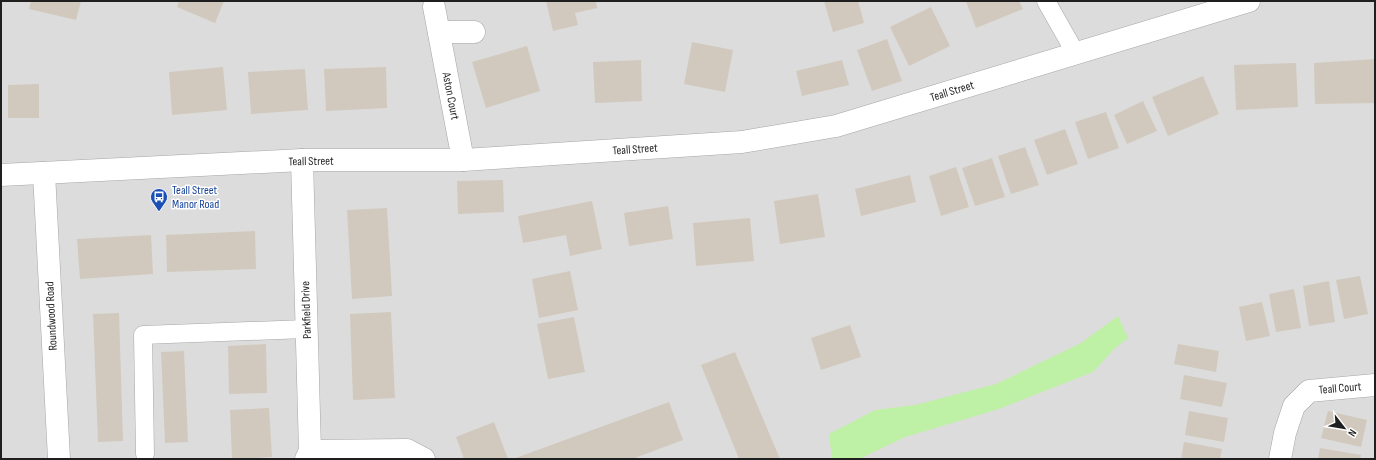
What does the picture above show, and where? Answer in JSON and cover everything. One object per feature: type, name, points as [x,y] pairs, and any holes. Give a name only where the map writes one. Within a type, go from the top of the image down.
[{"type":"street","name":"Teall Street","points":[[1,175],[302,160],[463,160],[742,142],[836,126],[1249,1]]},
{"type":"street","name":"Aston Court","points":[[434,7],[463,160]]},
{"type":"street","points":[[439,32],[474,32]]},
{"type":"street","name":"Parkfield Drive","points":[[302,160],[308,455]]},
{"type":"street","name":"Roundwood Road","points":[[44,173],[59,459]]},
{"type":"street","name":"Teall Court","points":[[1280,459],[1285,433],[1294,406],[1309,391],[1375,385]]},
{"type":"street","points":[[308,455],[408,450],[424,459]]},
{"type":"lane","points":[[1046,1],[1076,54]]},
{"type":"lane","points":[[145,454],[143,335],[306,329]]},
{"type":"shaded area","points":[[1,1],[1375,1],[1375,459],[1,459]]},
{"type":"green space","points":[[1118,316],[1128,338],[1115,348],[1093,372],[999,409],[905,437],[859,459],[832,459],[829,434],[875,410],[915,405],[996,384],[1081,343]]},
{"type":"building","points":[[31,1],[81,1],[76,20],[29,9]]},
{"type":"building","points":[[179,1],[224,1],[215,23],[177,7]]},
{"type":"building","points":[[546,1],[596,1],[597,8],[575,13],[578,25],[553,31]]},
{"type":"building","points":[[824,1],[858,1],[864,23],[833,32]]},
{"type":"building","points":[[966,1],[1019,1],[1023,9],[976,28]]},
{"type":"building","points":[[931,7],[950,46],[909,66],[890,27]]},
{"type":"building","points":[[887,39],[902,81],[872,91],[857,50]]},
{"type":"building","points":[[692,42],[733,50],[725,92],[684,84]]},
{"type":"building","points":[[527,46],[540,91],[486,108],[472,62]]},
{"type":"building","points":[[1375,59],[1375,103],[1315,104],[1314,63]]},
{"type":"building","points":[[641,60],[642,101],[595,103],[593,62]]},
{"type":"building","points":[[842,60],[849,85],[802,96],[796,71]]},
{"type":"building","points":[[1296,63],[1298,107],[1236,110],[1234,65]]},
{"type":"building","points":[[223,67],[227,110],[172,115],[169,72]]},
{"type":"building","points":[[386,67],[387,108],[326,111],[324,69]]},
{"type":"building","points":[[305,69],[308,110],[251,114],[248,72]]},
{"type":"building","points":[[1203,76],[1219,114],[1168,136],[1152,97]]},
{"type":"building","points":[[39,84],[39,118],[8,118],[8,85]]},
{"type":"building","points":[[1143,101],[1157,131],[1127,144],[1114,115]]},
{"type":"building","points":[[1106,112],[1119,148],[1088,159],[1075,122]]},
{"type":"building","points":[[1065,129],[1078,164],[1047,175],[1034,140]]},
{"type":"building","points":[[1025,147],[1039,185],[1011,194],[998,156]]},
{"type":"building","points":[[992,158],[1005,197],[975,206],[962,168]]},
{"type":"building","points":[[956,167],[969,207],[941,216],[929,176]]},
{"type":"building","points":[[910,175],[916,202],[861,216],[855,189]]},
{"type":"building","points":[[503,180],[504,212],[458,214],[457,181]]},
{"type":"building","points":[[818,194],[825,237],[780,244],[774,201]]},
{"type":"building","points":[[592,201],[602,249],[570,256],[566,235],[523,243],[518,216]]},
{"type":"building","points":[[668,206],[673,239],[629,246],[624,213]]},
{"type":"building","points":[[387,208],[392,296],[352,299],[347,210]]},
{"type":"building","points":[[750,218],[754,261],[696,266],[693,223]]},
{"type":"building","points":[[255,231],[256,269],[167,272],[166,235]]},
{"type":"building","points":[[151,235],[153,274],[80,279],[77,239]]},
{"type":"building","points":[[570,271],[578,310],[539,318],[532,279]]},
{"type":"building","points":[[1360,276],[1368,314],[1344,319],[1336,280]]},
{"type":"building","points":[[1329,281],[1335,322],[1309,326],[1303,286]]},
{"type":"building","points":[[1294,289],[1301,328],[1276,332],[1269,294]]},
{"type":"building","points":[[1262,302],[1270,336],[1246,341],[1239,307]]},
{"type":"building","points":[[391,312],[395,398],[353,400],[350,314]]},
{"type":"building","points":[[119,313],[123,441],[98,442],[93,314]]},
{"type":"building","points":[[574,317],[585,372],[548,379],[537,324]]},
{"type":"building","points":[[850,325],[861,357],[821,370],[811,338]]},
{"type":"building","points":[[266,344],[267,393],[229,394],[228,346]]},
{"type":"building","points":[[1178,344],[1219,351],[1216,372],[1174,364]]},
{"type":"building","points":[[184,351],[188,442],[165,443],[161,352]]},
{"type":"building","points":[[735,352],[780,459],[739,459],[701,365]]},
{"type":"building","points":[[1184,375],[1227,383],[1222,407],[1180,399]]},
{"type":"building","points":[[669,402],[683,440],[632,459],[513,459]]},
{"type":"building","points":[[269,408],[272,457],[232,459],[230,410]]},
{"type":"building","points":[[1189,411],[1228,418],[1224,442],[1185,435]]},
{"type":"building","points":[[1328,411],[1367,420],[1361,447],[1321,438]]},
{"type":"building","points":[[494,422],[508,459],[464,459],[456,437]]},
{"type":"building","points":[[1184,442],[1222,449],[1220,459],[1181,459]]},
{"type":"building","points":[[1320,448],[1361,455],[1360,459],[1318,459]]},
{"type":"place","name":"Teall Street Manor Road","points":[[159,212]]}]
